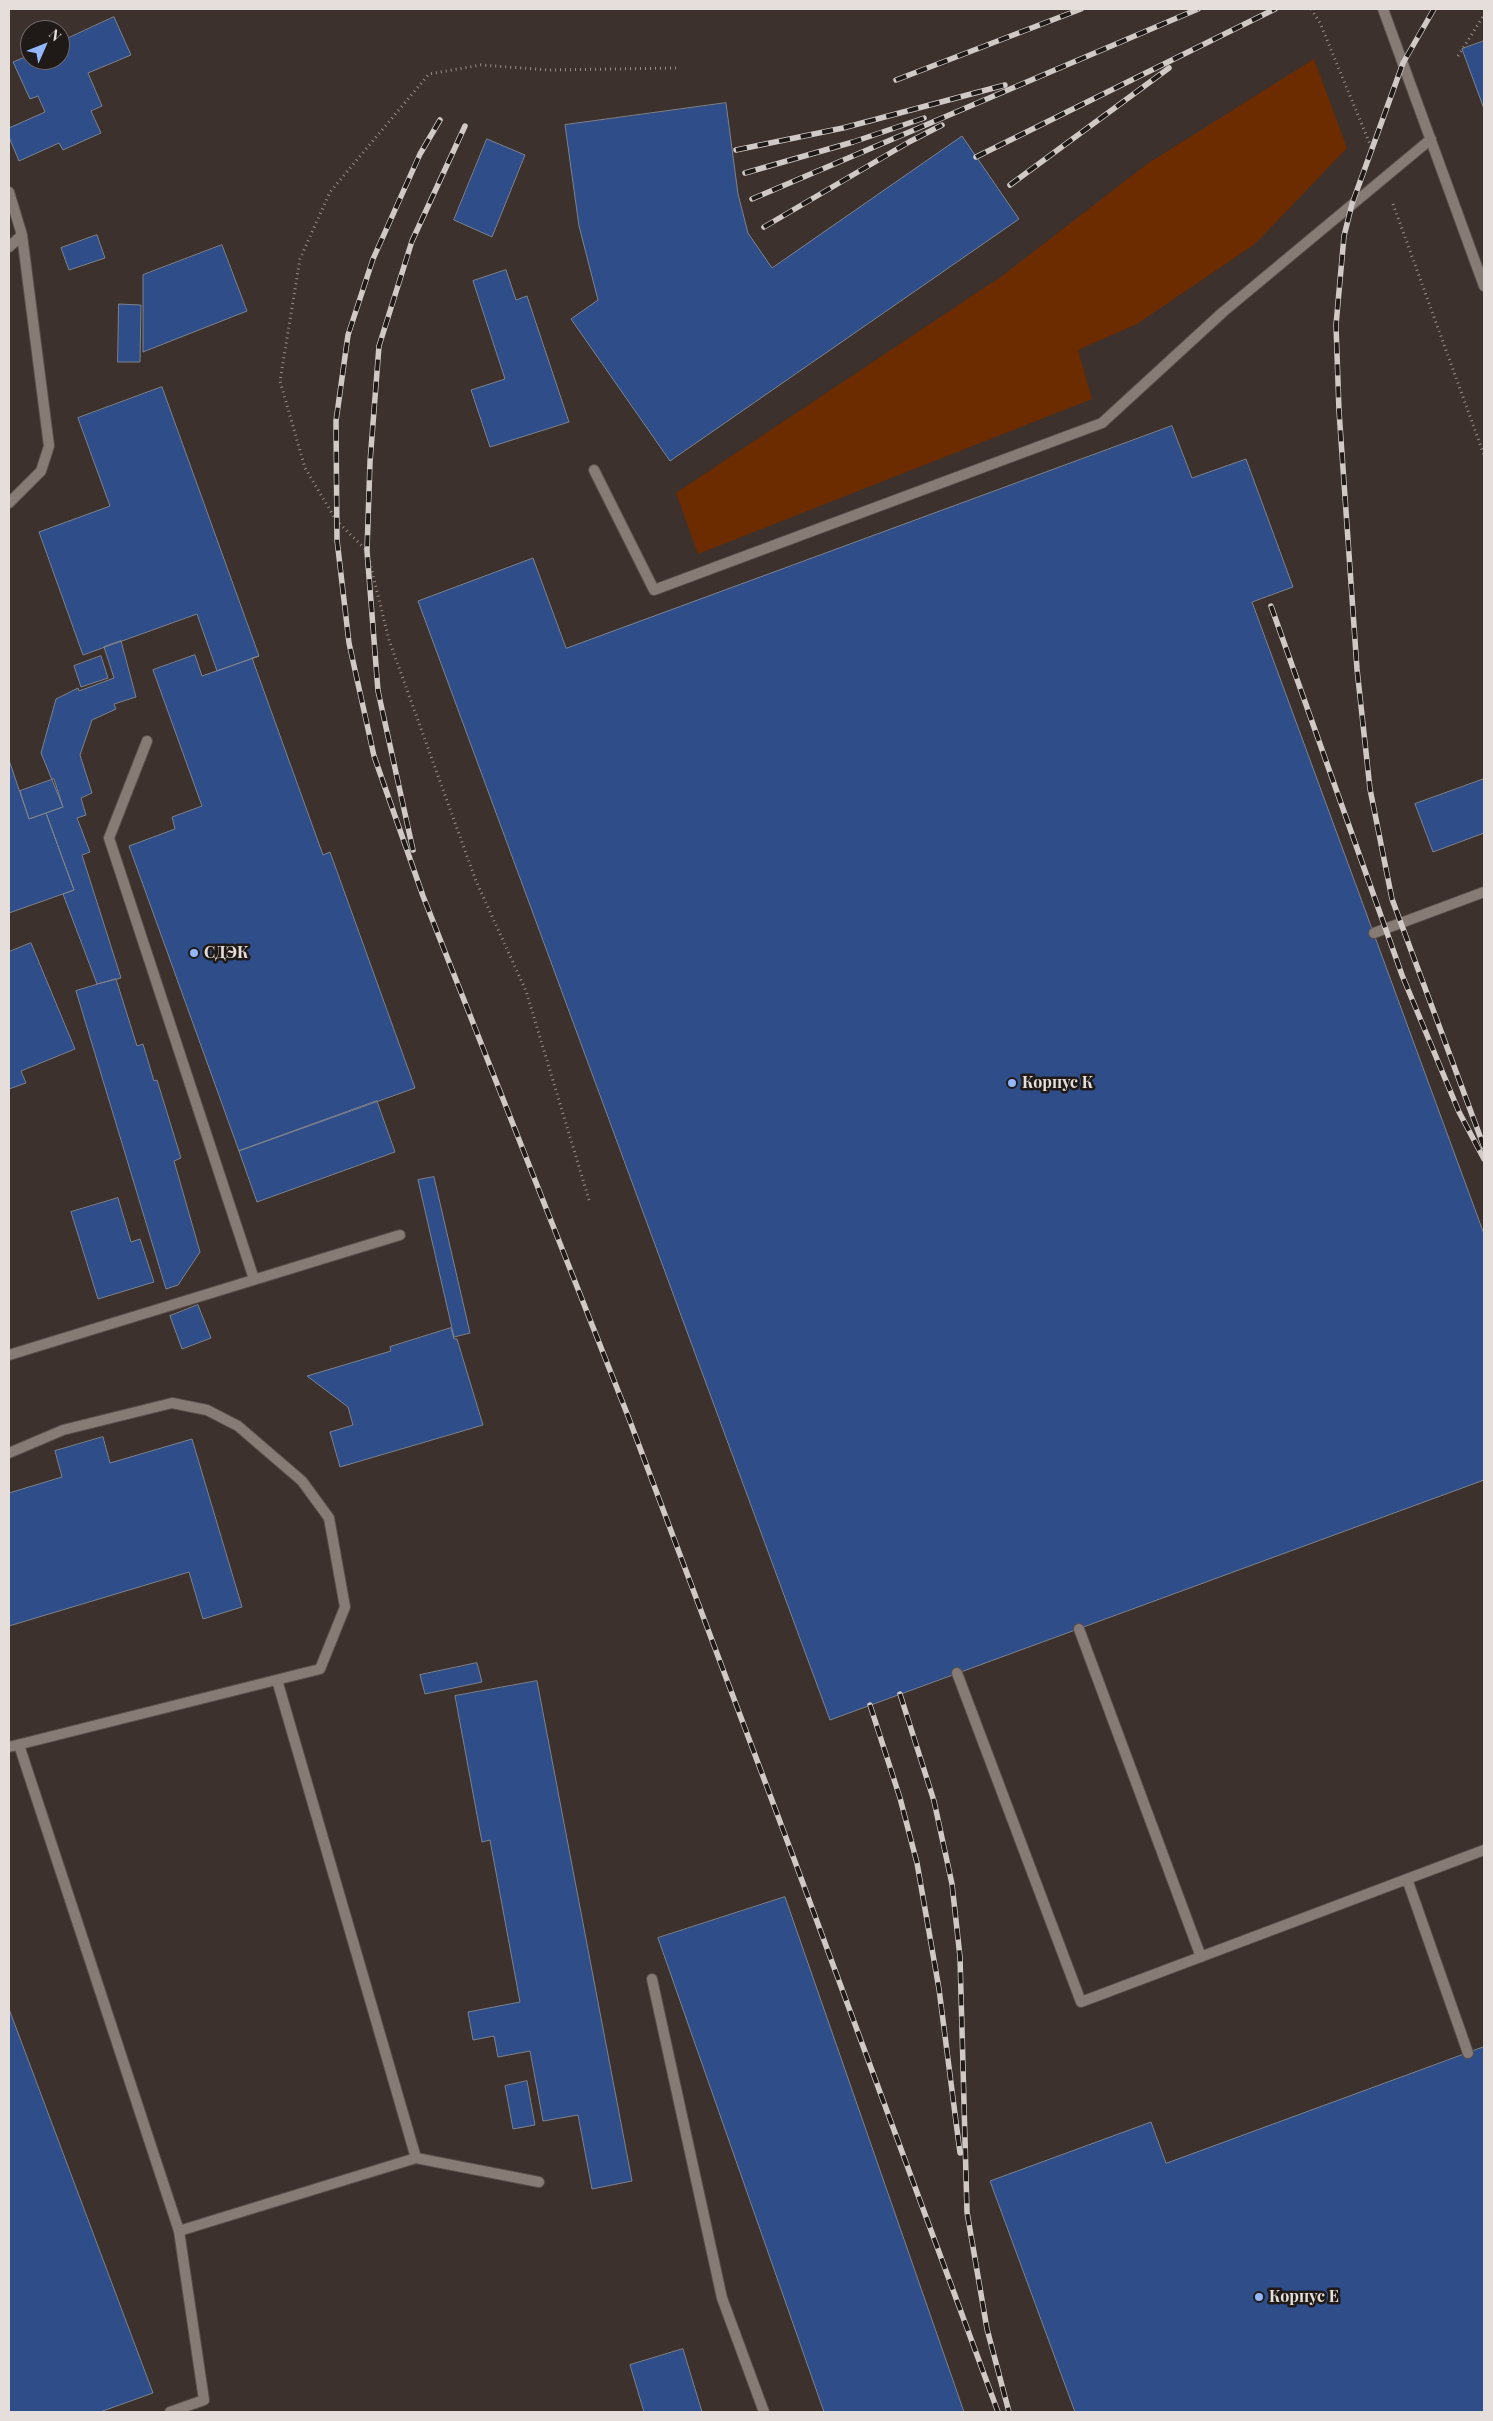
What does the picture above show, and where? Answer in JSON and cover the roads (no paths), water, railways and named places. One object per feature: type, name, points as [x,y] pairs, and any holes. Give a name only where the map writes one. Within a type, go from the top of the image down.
[{"type":"lane","points":[[1383,9],[1484,286]]},
{"type":"lane","points":[[594,470],[654,590],[1102,423],[1222,312],[1431,139]]},
{"type":"lane","points":[[9,192],[22,235],[49,446],[41,471],[9,503]]},
{"type":"lane","points":[[9,247],[22,235]]},
{"type":"lane","points":[[147,742],[109,838],[254,1279]]},
{"type":"lane","points":[[1374,933],[1484,892]]},
{"type":"lane","points":[[9,1355],[400,1235]]},
{"type":"lane","points":[[9,1453],[63,1430],[172,1403],[207,1410],[238,1426],[288,1468],[302,1481],[329,1518],[345,1607],[320,1669],[14,1746],[179,2231],[204,2400],[170,2412]]},
{"type":"lane","points":[[1080,1628],[1201,1956]]},
{"type":"lane","points":[[957,1674],[1081,2002],[1484,1850]]},
{"type":"lane","points":[[277,1680],[416,2158]]},
{"type":"lane","points":[[1406,1879],[1468,2053]]},
{"type":"lane","points":[[652,1979],[722,2298],[764,2412]]},
{"type":"lane","points":[[179,2231],[416,2158],[539,2182]]},
{"type":"railway","points":[[896,80],[1081,9]]},
{"type":"railway","points":[[752,199],[1198,9]]},
{"type":"railway","points":[[976,157],[1275,9]]},
{"type":"railway","points":[[1434,9],[1403,63],[1352,204],[1344,236],[1336,325],[1339,411],[1357,669],[1370,789],[1392,899],[1484,1147]]},
{"type":"railway","points":[[1010,185],[1169,68]]},
{"type":"railway","points":[[736,150],[843,128],[1005,85]]},
{"type":"railway","points":[[745,173],[853,142],[924,118]]},
{"type":"railway","points":[[440,120],[420,154],[373,259],[348,335],[336,421],[337,540],[349,643],[374,756],[423,896],[628,1416],[998,2412]]},
{"type":"railway","points":[[764,227],[909,142],[942,125]]},
{"type":"railway","points":[[413,850],[378,691],[367,551],[370,462],[379,346],[412,241],[465,126]]},
{"type":"railway","points":[[1271,606],[1402,975],[1459,1112],[1484,1159]]},
{"type":"railway","points":[[900,1694],[934,1801],[952,1884],[960,1957],[967,2212],[987,2329],[1009,2412]]},
{"type":"railway","points":[[870,1705],[900,1798],[917,1863],[939,1989],[960,2153]]},
{"type":"place","name":"СДЭК","points":[[194,953]]},
{"type":"place","name":"Корпус К","points":[[1012,1083]]},
{"type":"place","name":"Корпус Е","points":[[1259,2297]]}]
